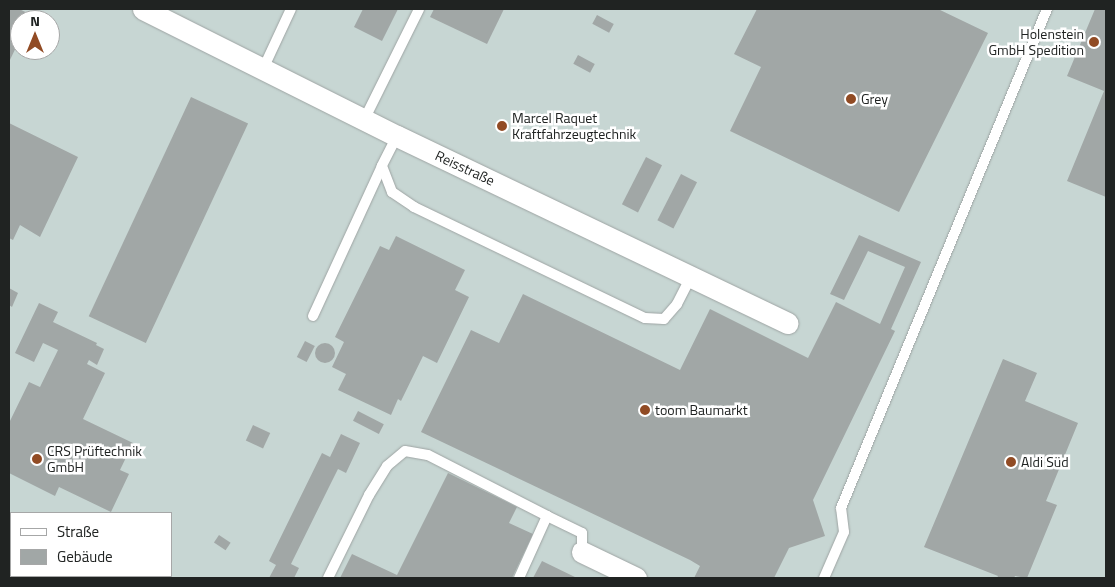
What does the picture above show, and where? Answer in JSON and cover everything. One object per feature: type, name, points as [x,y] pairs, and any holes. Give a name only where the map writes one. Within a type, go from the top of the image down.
[{"type":"street","name":"Reisstraße","points":[[143,9],[364,120],[788,323]]},
{"type":"street","points":[[582,552],[636,578]]},
{"type":"lane","points":[[263,69],[291,9]]},
{"type":"lane","points":[[364,120],[419,9]]},
{"type":"lane","points":[[824,578],[844,532],[841,508],[1048,9]]},
{"type":"lane","points":[[313,316],[397,136]]},
{"type":"lane","points":[[382,166],[392,192],[414,207],[645,318],[664,319],[677,304],[691,276]]},
{"type":"lane","points":[[328,578],[378,480],[387,466],[406,451],[428,455],[582,533],[582,552]]},
{"type":"lane","points":[[519,578],[547,516]]},
{"type":"shaded area","points":[[9,9],[1106,9],[1106,578],[41,578],[38,577],[172,577],[172,512],[10,512],[10,562]]},
{"type":"building","points":[[9,9],[19,9],[21,10],[10,10],[9,62]]},
{"type":"building","points":[[363,9],[398,9],[382,41],[354,27]]},
{"type":"building","points":[[434,9],[504,9],[487,44],[430,17]]},
{"type":"building","name":"Grey","points":[[757,9],[938,9],[988,33],[899,212],[730,131],[761,67],[734,54]]},
{"type":"building","points":[[1095,9],[1106,9],[1106,197],[1067,181],[1104,91],[1067,76]]},
{"type":"building","points":[[597,15],[614,24],[609,33],[592,24]]},
{"type":"building","points":[[578,55],[595,64],[590,73],[573,64]]},
{"type":"building","points":[[191,97],[248,124],[146,343],[89,316]]},
{"type":"building","points":[[9,123],[78,157],[40,237],[20,225],[13,240],[9,238]]},
{"type":"building","points":[[646,157],[662,165],[638,212],[622,204]]},
{"type":"building","points":[[681,174],[697,182],[673,229],[657,220]]},
{"type":"building","name":"toom Baumarkt","points":[[859,235],[921,262],[891,329],[895,331],[813,500],[825,536],[789,548],[774,578],[694,578],[700,566],[690,560],[421,432],[471,330],[499,343],[523,294],[680,370],[710,309],[808,358],[836,302],[880,324],[905,267],[868,251],[844,300],[830,294]]},
{"type":"building","points":[[396,236],[465,270],[455,290],[469,297],[437,363],[423,356],[401,401],[398,399],[391,415],[338,390],[346,374],[332,367],[344,342],[335,337],[380,246],[389,250]]},
{"type":"building","points":[[9,288],[18,293],[12,307],[9,305]]},
{"type":"building","points":[[39,303],[58,312],[53,322],[97,343],[96,345],[104,349],[97,365],[89,360],[87,364],[105,373],[83,419],[133,443],[120,470],[129,474],[111,512],[59,487],[55,496],[9,473],[9,423],[29,382],[40,387],[58,350],[43,343],[34,362],[15,353]]},
{"type":"building","points":[[305,341],[315,346],[307,362],[297,357]]},
{"type":"building","points":[[321,343],[329,343],[335,349],[335,357],[329,363],[321,363],[315,357],[315,349]]},
{"type":"building","name":"Aldi Süd","points":[[1003,359],[1037,373],[1025,401],[1078,423],[1046,501],[1057,505],[1027,578],[1015,576],[1014,578],[997,578],[998,576],[924,547]]},
{"type":"building","points":[[358,411],[384,424],[379,434],[353,421]]},
{"type":"building","points":[[253,425],[270,433],[263,448],[246,440]]},
{"type":"building","points":[[341,434],[360,443],[346,473],[338,469],[291,564],[299,568],[294,578],[269,578],[276,565],[269,561],[322,453],[330,457]]},
{"type":"building","points":[[448,473],[517,507],[509,523],[533,534],[512,578],[340,578],[352,554],[397,575]]},
{"type":"building","points":[[219,535],[231,543],[226,550],[214,542]]},
{"type":"building","points":[[542,561],[577,578],[533,578]]},
{"type":"place","name":"Holenstein GmbH Spedition","points":[[1094,42]]},
{"type":"place","name":"Grey","points":[[851,99]]},
{"type":"place","name":"Marcel Raquet Kraftfahrzeugtechnik","points":[[502,126]]},
{"type":"place","name":"toom Baumarkt","points":[[645,410]]},
{"type":"place","name":"CRS Prüftechnik GmbH","points":[[37,459]]},
{"type":"place","name":"Aldi Süd","points":[[1011,462]]}]
